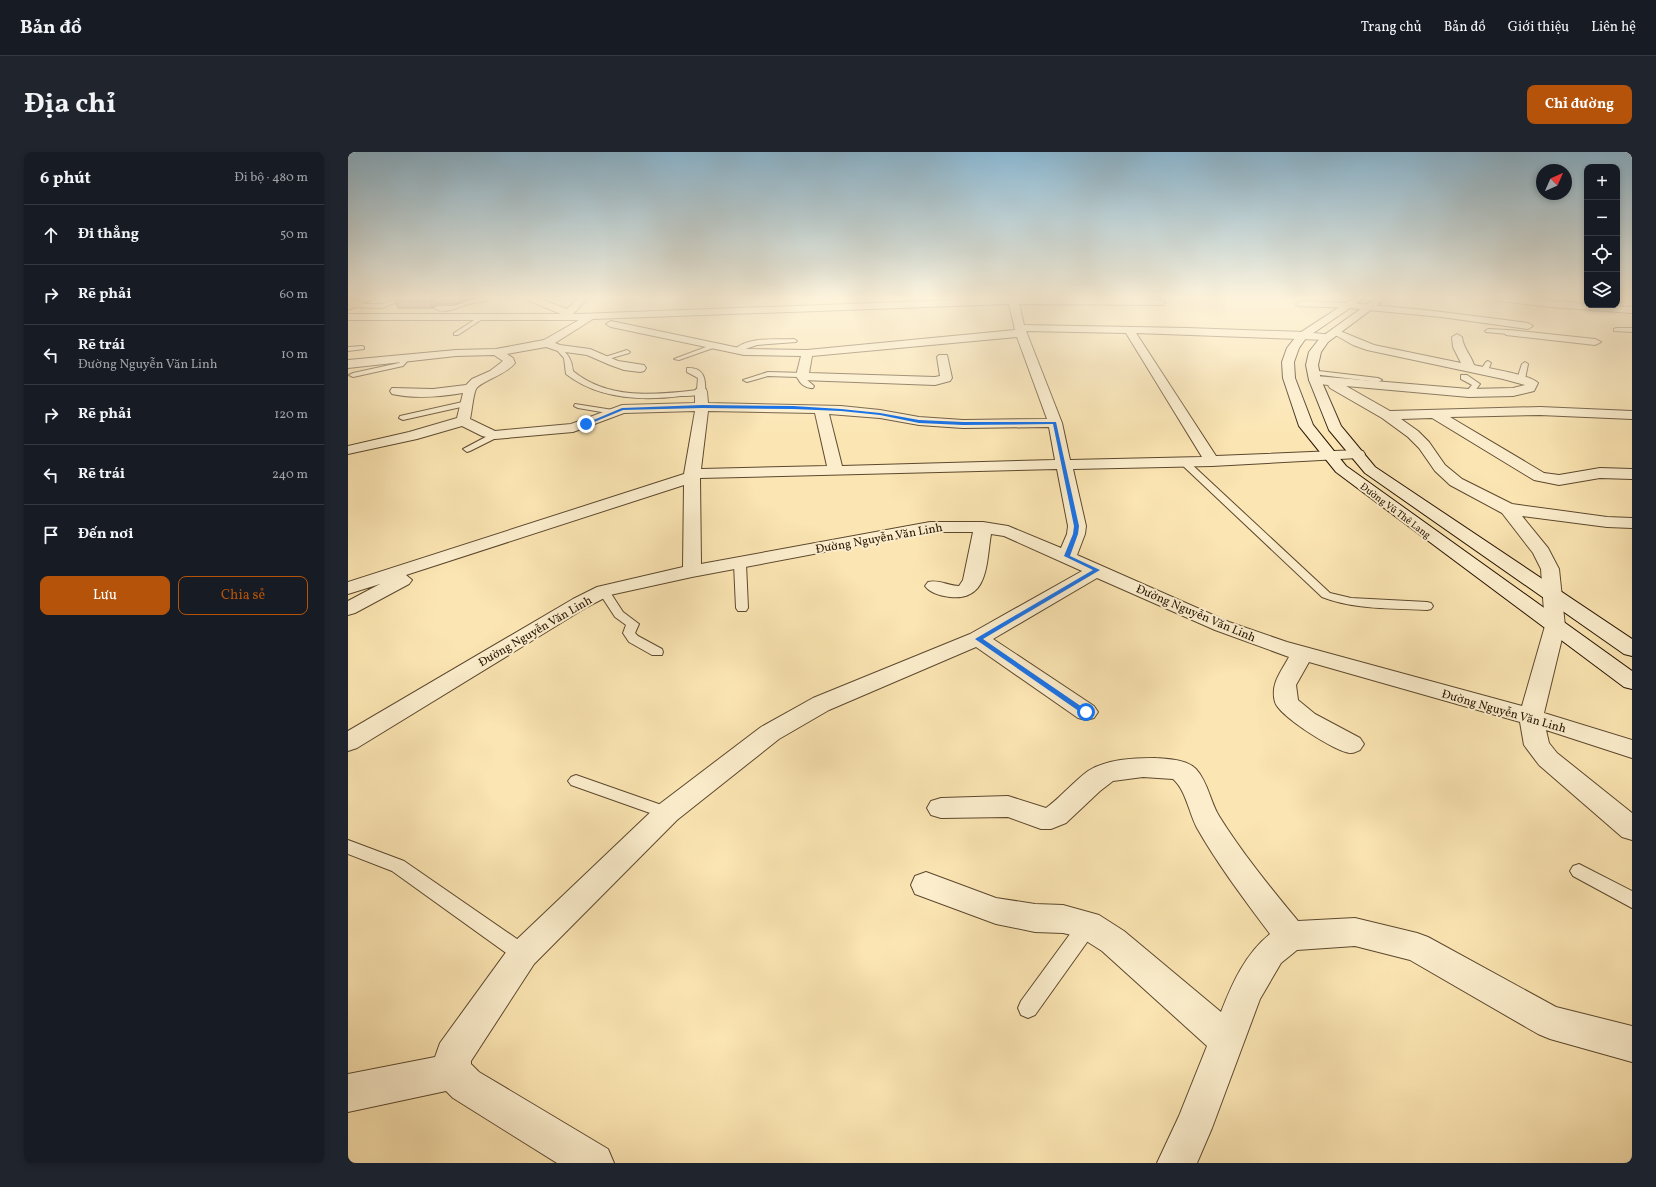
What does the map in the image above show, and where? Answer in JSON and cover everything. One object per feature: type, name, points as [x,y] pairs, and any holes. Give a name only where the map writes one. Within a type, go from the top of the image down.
[{"type":"street","points":[[348,364],[456,353],[496,352],[540,344]]},
{"type":"street","points":[[550,344],[558,348],[590,352],[624,366],[640,368]]},
{"type":"street","points":[[706,344],[760,353],[807,353],[891,344]]},
{"type":"street","points":[[1025,344],[1055,423],[1077,526],[1076,534],[1067,556]]},
{"type":"street","points":[[1138,344],[1212,461]]},
{"type":"street","name":"Đường Vũ Thê Lang","points":[[1295,344],[1292,348],[1288,362],[1289,378],[1296,400],[1306,426],[1341,469],[1632,682]]},
{"type":"street","name":"Đường Vũ Thê Lang","points":[[1322,344],[1315,352],[1312,365],[1319,378],[1334,427],[1370,470],[1632,649]]},
{"type":"street","points":[[1319,378],[1469,393],[1513,392],[1530,388],[1532,384],[1486,367],[1466,373],[1360,344]]},
{"type":"street","points":[[1456,344],[1468,362],[1466,373]]},
{"type":"street","points":[[463,421],[470,388],[476,382],[494,374],[509,363],[509,360],[496,352]]},
{"type":"street","points":[[807,353],[802,376],[942,380],[946,378],[943,357]]},
{"type":"street","points":[[1319,378],[1387,415],[1413,434],[1424,445],[1440,468],[1456,482],[1508,509],[1607,522],[1632,523]]},
{"type":"street","points":[[396,391],[430,394],[470,388]]},
{"type":"street","points":[[348,450],[412,436],[463,421],[487,433],[495,435],[574,428],[613,412],[701,398],[880,414],[919,421],[963,424],[1055,423]]},
{"type":"street","points":[[692,571],[692,476],[701,398]]},
{"type":"street","points":[[821,409],[836,471]]},
{"type":"street","points":[[1387,415],[1547,411],[1588,411],[1632,415]]},
{"type":"street","points":[[1435,414],[1544,479],[1559,480],[1600,473],[1632,474]]},
{"type":"street","points":[[348,588],[692,476],[1184,462],[1358,454]]},
{"type":"street","points":[[1508,509],[1542,552],[1550,569],[1555,626],[1531,718],[1537,745],[1548,759],[1632,828]]},
{"type":"street","name":"Đường Nguyễn Văn Linh","points":[[348,742],[580,603],[604,592],[692,571],[740,564],[930,527],[983,527],[1008,531],[1222,626],[1279,647],[1531,718],[1632,749]]},
{"type":"street","points":[[936,586],[947,591],[959,592],[966,590],[973,581],[983,527]]},
{"type":"street","points":[[348,609],[374,596],[438,559]]},
{"type":"street","points":[[452,1072],[453,1056],[523,954],[667,813],[770,734],[821,704],[978,639],[1097,570]]},
{"type":"street","points":[[978,639],[1086,712]]},
{"type":"street","points":[[1302,654],[1285,685],[1287,703],[1306,720],[1351,744]]},
{"type":"street","points":[[940,808],[1009,807],[1023,810],[1036,818],[1051,818],[1062,810],[1086,786],[1104,774],[1121,769],[1166,768],[1182,773],[1192,785],[1206,818],[1242,874],[1290,936]]},
{"type":"street","points":[[926,885],[996,911],[1035,918],[1063,918],[1088,925],[1113,941],[1226,1040]]},
{"type":"street","points":[[1177,1163],[1193,1128],[1246,991],[1270,953],[1290,936],[1355,932],[1417,947],[1550,1022],[1632,1044]]},
{"type":"street","points":[[348,1093],[452,1072]]},
{"type":"street","points":[[452,1072],[466,1084],[594,1163]]},
{"type":"lane","points":[[737,350],[742,346],[750,344]]},
{"type":"lane","points":[[677,359],[714,346]]},
{"type":"lane","points":[[348,349],[362,348]]},
{"type":"lane","points":[[558,348],[567,356],[570,362],[569,372],[608,391],[624,395],[701,398]]},
{"type":"lane","points":[[604,358],[627,352]]},
{"type":"lane","points":[[354,375],[401,364],[404,363],[407,358]]},
{"type":"lane","points":[[1521,379],[1524,364]]},
{"type":"lane","points":[[690,370],[699,373],[702,377],[701,398]]},
{"type":"lane","points":[[1466,373],[1476,384],[1469,393]]},
{"type":"lane","points":[[747,380],[768,374],[802,376],[802,380],[810,386]]},
{"type":"lane","points":[[1319,378],[1378,380]]},
{"type":"lane","points":[[671,400],[701,398]]},
{"type":"lane","points":[[403,418],[467,403]]},
{"type":"lane","points":[[578,406],[613,412]]},
{"type":"lane","points":[[467,449],[495,435]]},
{"type":"lane","points":[[1184,462],[1326,595],[1339,600],[1351,602],[1427,606]]},
{"type":"lane","points":[[740,564],[742,608]]},
{"type":"lane","points":[[604,592],[619,614],[633,624],[629,633],[633,639],[657,652]]},
{"type":"lane","points":[[576,781],[667,813]]},
{"type":"lane","points":[[348,847],[398,866],[523,954]]},
{"type":"lane","points":[[1579,871],[1632,900]]},
{"type":"lane","points":[[1028,1008],[1088,925]]},
{"type":"route","points":[[586,424],[622,409],[702,407],[841,410],[880,414],[919,421],[963,424],[1055,423],[1077,526],[1076,534],[1067,556],[1097,570],[978,639],[1086,712]]}]
